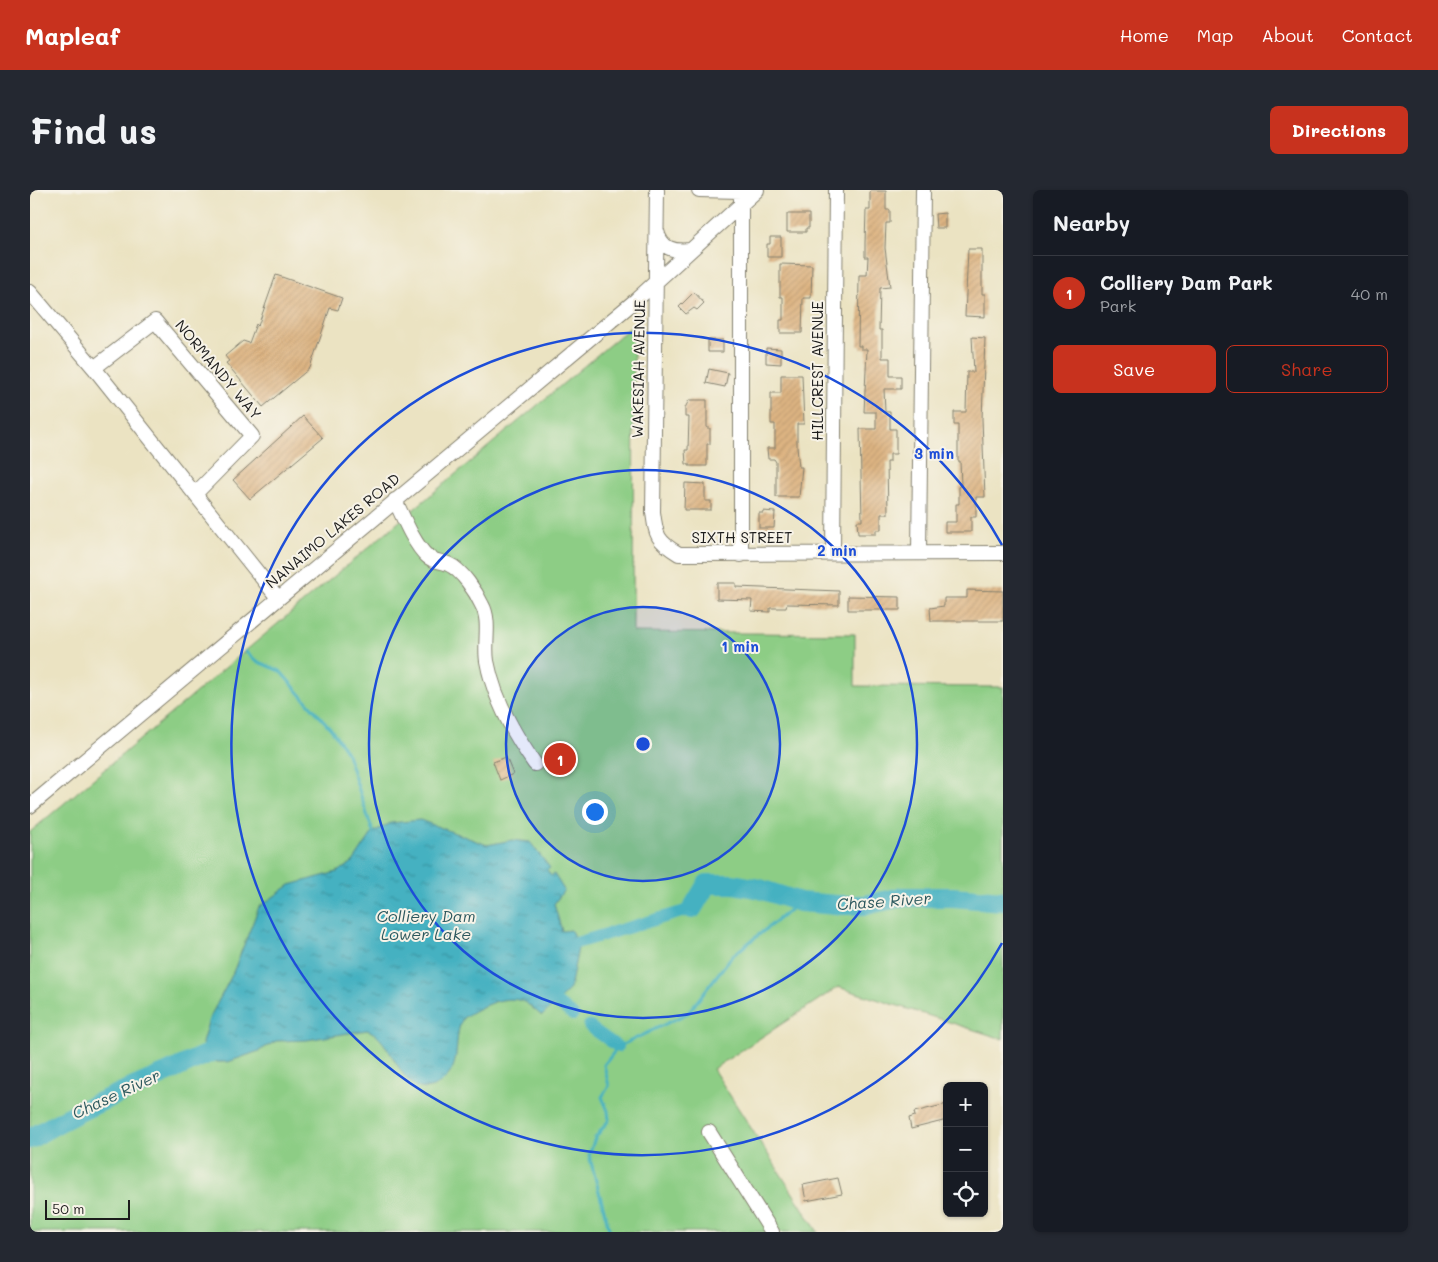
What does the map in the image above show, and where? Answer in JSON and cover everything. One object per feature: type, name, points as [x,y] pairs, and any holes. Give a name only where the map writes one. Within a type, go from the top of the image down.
[{"type":"street","name":"WAKESIAH AVENUE","points":[[657,190],[653,512],[656,534],[664,545]]},
{"type":"street","points":[[699,190],[741,195],[741,555]]},
{"type":"street","name":"NANAIMO LAKES ROAD","points":[[30,806],[656,281],[691,250],[741,195],[757,190]]},
{"type":"street","name":"HILLCREST AVENUE","points":[[833,553],[836,190]]},
{"type":"street","points":[[919,553],[923,190]]},
{"type":"street","points":[[657,230],[660,241],[668,248],[677,251],[691,250]]},
{"type":"street","points":[[30,292],[94,368],[278,598]]},
{"type":"street","name":"NORMANDY WAY","points":[[94,368],[155,321],[252,436],[195,494]]},
{"type":"street","points":[[395,500],[408,528],[427,557],[450,564],[460,573],[484,606],[487,661],[496,695],[519,742],[536,764]]},
{"type":"street","name":"SIXTH STREET","points":[[664,545],[678,554],[1003,553]]},
{"type":"street","points":[[709,1132],[772,1232]]},
{"type":"green space","points":[[634,324],[633,632],[855,634],[855,686],[1003,687],[1003,1039],[838,987],[713,1069],[818,1232],[30,1232],[30,832]]},
{"type":"water","name":"Colliery Dam Lower Lake","points":[[420,820],[487,845],[512,840],[530,842],[550,868],[547,870],[551,876],[554,874],[564,890],[554,904],[562,931],[571,930],[578,948],[570,989],[542,1016],[526,1003],[510,999],[493,1002],[463,1018],[452,1069],[439,1084],[426,1089],[416,1086],[407,1079],[385,1045],[377,1036],[367,1030],[307,1040],[276,1041],[259,1051],[228,1062],[217,1062],[204,1053],[202,1043],[209,1019],[232,975],[259,907],[290,885],[337,872],[353,862],[373,832],[391,823]]},
{"type":"building","points":[[870,191],[886,191],[886,210],[890,210],[890,223],[886,223],[885,248],[890,287],[880,288],[879,330],[882,330],[882,358],[890,358],[890,376],[901,376],[901,389],[884,389],[885,412],[890,412],[890,429],[896,429],[896,454],[890,454],[890,462],[887,462],[888,514],[881,514],[881,530],[876,530],[876,534],[858,534],[857,521],[862,521],[860,429],[876,429],[876,412],[864,412],[867,349],[861,349],[861,346],[858,346],[859,275],[867,275],[868,257],[865,257],[866,210],[870,210]]},
{"type":"building","points":[[945,213],[945,228],[936,228],[935,214]]},
{"type":"building","points":[[787,214],[809,214],[809,228],[806,228],[806,232],[787,232]]},
{"type":"building","points":[[770,237],[781,237],[781,257],[767,257],[767,244],[770,244]]},
{"type":"building","points":[[968,249],[982,249],[982,294],[985,294],[985,317],[965,316]]},
{"type":"building","points":[[780,264],[812,265],[811,298],[803,298],[802,333],[780,333],[780,320],[783,320],[783,297],[780,297]]},
{"type":"building","points":[[276,275],[342,298],[338,310],[330,308],[310,368],[263,407],[226,363],[229,361],[225,356],[243,341],[249,343],[256,324],[258,326]]},
{"type":"building","points":[[694,292],[704,303],[697,310],[694,308],[686,314],[679,307]]},
{"type":"building","points":[[972,337],[985,338],[982,419],[985,497],[976,497],[976,517],[971,517],[971,532],[945,532],[945,522],[956,522],[956,504],[959,504],[959,486],[961,486],[960,461],[958,461],[958,425],[954,425],[954,412],[966,412],[967,372],[974,372]]},
{"type":"building","points":[[708,340],[723,340],[723,352],[708,352]]},
{"type":"building","points":[[766,348],[781,349],[781,364],[766,363]]},
{"type":"building","points":[[709,369],[728,373],[725,387],[706,383]]},
{"type":"building","points":[[781,375],[802,375],[804,424],[797,424],[799,467],[802,467],[799,497],[776,497],[776,462],[774,459],[768,459],[767,448],[775,448],[775,424],[771,424],[771,393],[781,393]]},
{"type":"building","points":[[689,400],[707,400],[707,428],[710,428],[710,444],[707,444],[707,466],[689,466],[689,464],[686,464],[685,450],[688,450],[689,417],[685,417],[685,408]]},
{"type":"building","points":[[303,416],[323,438],[250,499],[233,480]]},
{"type":"building","points":[[685,483],[705,484],[705,501],[711,501],[711,510],[684,510]]},
{"type":"building","points":[[763,511],[775,512],[774,528],[759,528],[759,513],[763,513]]},
{"type":"building","points":[[717,583],[736,583],[736,587],[839,591],[839,605],[787,604],[786,608],[770,608],[770,612],[751,611],[752,600],[717,599]]},
{"type":"building","points":[[967,590],[1003,591],[1003,621],[931,621],[930,608],[944,606],[944,598],[967,598]]},
{"type":"building","points":[[848,596],[900,597],[900,610],[848,610]]},
{"type":"building","points":[[506,757],[513,774],[500,780],[493,762]]},
{"type":"building","points":[[943,1105],[943,1121],[911,1129],[909,1118],[915,1116],[914,1112]]},
{"type":"building","points":[[838,1178],[842,1194],[806,1201],[803,1185]]},
{"type":"waterway","points":[[245,651],[254,660],[280,671],[331,729],[346,751],[373,832]]},
{"type":"waterway","name":"Chase River","points":[[692,909],[707,884],[733,884],[760,889],[800,902],[836,905],[865,905],[902,897],[952,897],[1003,901]]},
{"type":"waterway","points":[[610,1232],[589,1155],[595,1138],[609,1120],[608,1111],[602,1097],[609,1086],[604,1065],[618,1047],[688,1013],[732,956],[800,902]]},
{"type":"waterway","name":"Chase River","points":[[576,943],[692,909]]},
{"type":"waterway","points":[[556,1002],[573,1015]]},
{"type":"waterway","points":[[589,1026],[618,1047]]},
{"type":"waterway","name":"Chase River","points":[[30,1139],[95,1104],[229,1046]]},
{"type":"place","name":"Colliery Dam Park","points":[[560,759]]}]
